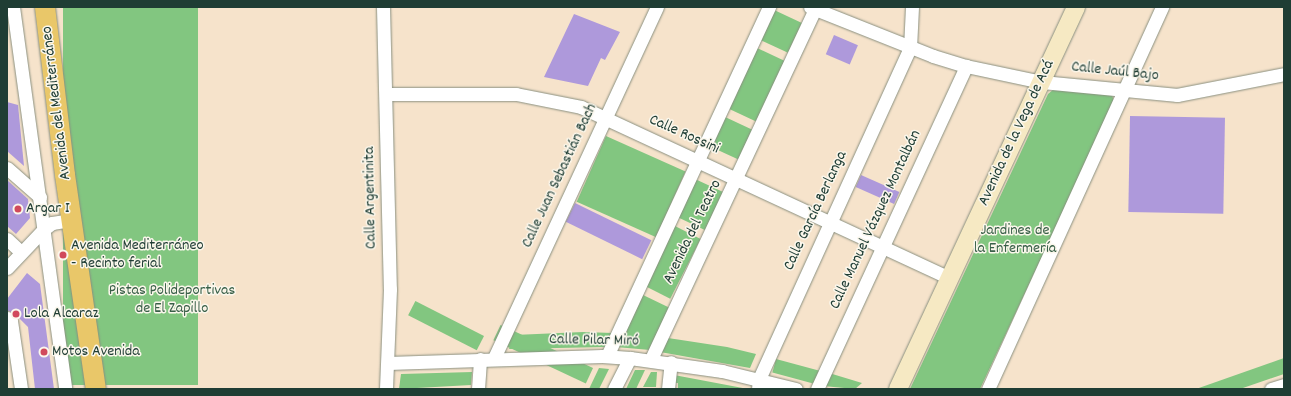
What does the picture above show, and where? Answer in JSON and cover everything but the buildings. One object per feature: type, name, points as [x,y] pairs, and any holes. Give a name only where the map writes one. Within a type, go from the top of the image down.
[{"type":"main road","name":"Avenida del Mediterráneo","points":[[45,7],[72,220],[96,389]]},
{"type":"main road","name":"Avenida de la Vega de Acá","points":[[898,389],[1076,7]]},
{"type":"street","name":"Avenida del Mediterráneo","points":[[14,7],[65,389]]},
{"type":"street","name":"Calle Argentinita","points":[[384,7],[390,289],[386,389]]},
{"type":"street","name":"Calle Juan Sebastián Bach","points":[[494,358],[657,7]]},
{"type":"street","name":"Avenida del Teatro","points":[[607,356],[699,161],[769,7]]},
{"type":"street","points":[[910,48],[912,7]]},
{"type":"street","points":[[988,389],[1162,7]]},
{"type":"street","name":"Avenida del Teatro","points":[[651,359],[737,178],[812,8]]},
{"type":"street","name":"Calle Jaúl Bajo","points":[[812,8],[910,48],[966,66],[1042,82],[1177,95],[1284,74]]},
{"type":"street","name":"Calle García Berlanga","points":[[759,384],[830,221],[910,48]]},
{"type":"street","name":"Calle Manuel Vázquez Montalbán","points":[[817,389],[966,66]]},
{"type":"street","name":"Calle Rossini","points":[[387,94],[516,94],[581,107],[830,221],[949,278]]},
{"type":"street","points":[[7,168],[40,197]]},
{"type":"street","points":[[7,268],[44,228],[52,223],[72,220]]},
{"type":"street","points":[[7,239],[21,252]]},
{"type":"street","points":[[7,318],[11,321],[21,389]]},
{"type":"street","name":"Calle Pilar Miró","points":[[388,363],[494,358],[607,356],[671,362],[759,384],[796,389]]},
{"type":"street","points":[[614,389],[630,358]]},
{"type":"street","points":[[478,389],[480,359]]},
{"type":"street","points":[[668,389],[671,362]]},
{"type":"street","points":[[1271,389],[1284,385]]},
{"type":"green space","name":"Pistas Polideportivas de El Zapillo","points":[[63,7],[198,7],[198,385],[63,385]]},
{"type":"green space","points":[[772,9],[802,23],[788,53],[758,39]]},
{"type":"green space","points":[[755,47],[785,61],[757,122],[727,108]]},
{"type":"green space","name":"Jardines de la Enfermería","points":[[1054,89],[1112,94],[1114,103],[980,389],[910,389],[1048,94]]},
{"type":"green space","points":[[723,116],[753,130],[739,160],[709,146]]},
{"type":"green space","points":[[606,136],[685,171],[656,237],[577,202]]},
{"type":"green space","points":[[695,179],[723,192],[705,230],[677,217]]},
{"type":"green space","points":[[673,225],[701,239],[670,299],[643,285]]},
{"type":"green space","points":[[641,294],[670,308],[650,350],[616,347]]},
{"type":"green space","points":[[415,301],[484,336],[477,350],[408,315]]},
{"type":"green space","points":[[501,325],[593,368],[586,383],[493,340]]},
{"type":"green space","points":[[583,332],[613,333],[605,347],[509,349],[514,335]]},
{"type":"green space","points":[[668,338],[727,347],[756,354],[750,368],[660,352]]},
{"type":"green space","points":[[1284,358],[1284,374],[1240,389],[1196,389]]},
{"type":"green space","points":[[776,359],[821,371],[818,385],[772,373]]},
{"type":"green space","points":[[599,368],[609,369],[599,389],[589,389]]},
{"type":"green space","points":[[635,370],[645,370],[636,389],[626,389]]},
{"type":"green space","points":[[472,372],[471,385],[399,389],[401,374]]},
{"type":"green space","points":[[651,372],[657,372],[656,387],[643,387]]},
{"type":"green space","points":[[829,373],[862,383],[855,389],[823,386]]},
{"type":"green space","points":[[674,375],[748,389],[678,389],[678,383],[673,383]]},
{"type":"place","name":"Argar I","points":[[18,209]]},
{"type":"place","name":"Avenida Mediterráneo - Recinto ferial","points":[[63,255]]},
{"type":"place","name":"Lola Alcaraz","points":[[16,314]]},
{"type":"place","name":"Motos Avenida","points":[[44,352]]}]
